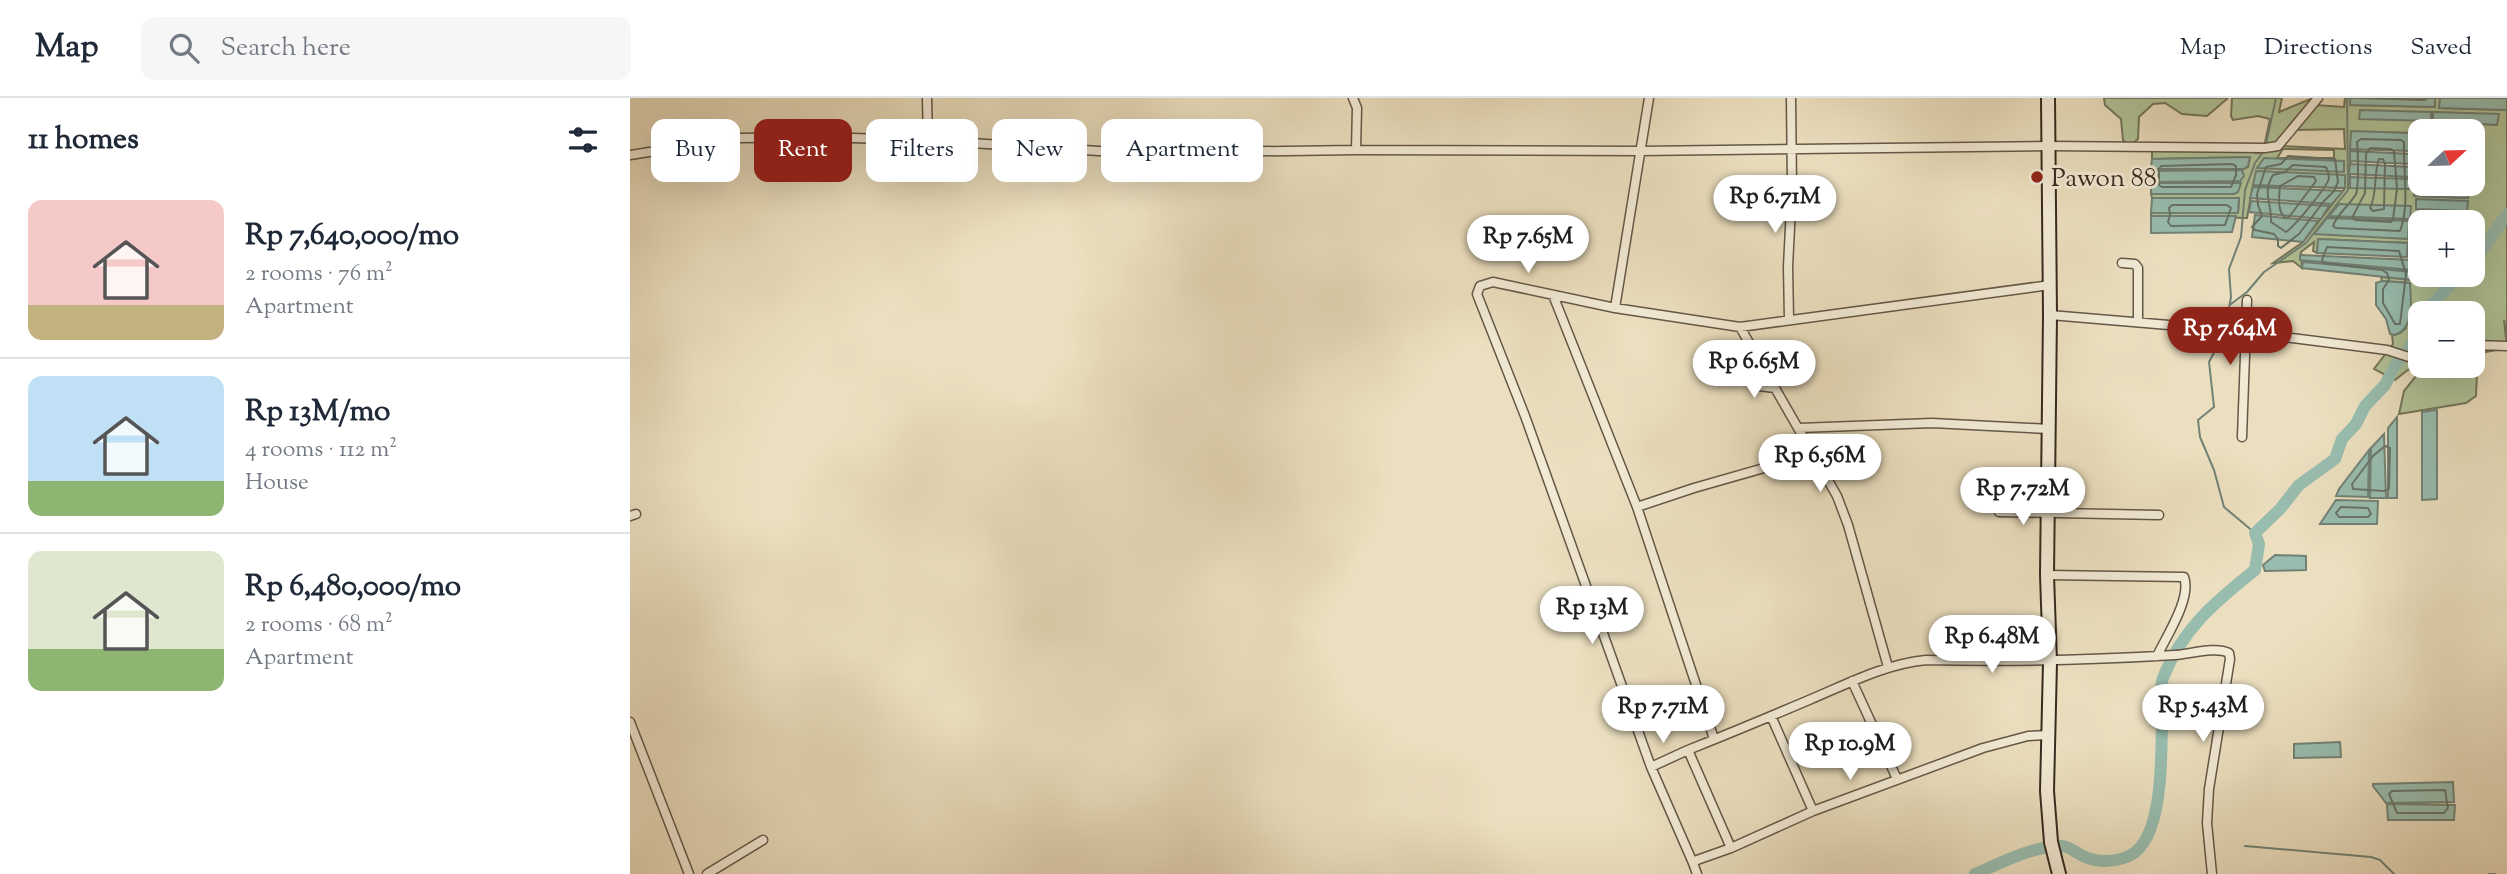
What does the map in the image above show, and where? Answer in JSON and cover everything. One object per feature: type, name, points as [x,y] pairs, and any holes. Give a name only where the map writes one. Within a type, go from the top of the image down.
[{"type":"street","points":[[927,98],[928,119]]},
{"type":"street","points":[[1353,98],[1357,108],[1356,150]]},
{"type":"street","points":[[1615,308],[1648,98]]},
{"type":"street","points":[[1790,319],[1788,267],[1792,187],[1791,98]]},
{"type":"street","points":[[2049,98],[2047,575],[2050,662],[2047,791],[2051,842],[2059,874]]},
{"type":"street","points":[[978,143],[1130,153],[2050,146],[2265,148],[2279,145],[2318,98]]},
{"type":"street","points":[[630,155],[738,138],[866,138]]},
{"type":"street","points":[[2122,263],[2135,264],[2138,268],[2138,321]]},
{"type":"street","points":[[1697,874],[1651,767],[1478,294],[1480,286],[1493,282],[1615,308],[1740,327],[2050,285]]},
{"type":"street","points":[[1553,295],[1637,507],[1714,739]]},
{"type":"street","points":[[2242,437],[2247,300]]},
{"type":"street","points":[[2050,315],[2246,332],[2408,355]]},
{"type":"street","points":[[1740,327],[1837,496],[1848,525],[1888,667]]},
{"type":"street","points":[[2485,345],[2507,346]]},
{"type":"street","points":[[1754,377],[1759,386],[1775,387]]},
{"type":"street","points":[[1799,428],[1932,423],[2049,429]]},
{"type":"street","points":[[1637,507],[1706,484],[1814,454]]},
{"type":"street","points":[[1999,512],[2159,515]]},
{"type":"street","points":[[2047,575],[2184,578],[2187,586],[2184,599],[2159,656]]},
{"type":"street","points":[[1651,767],[1853,681],[1907,662],[2050,662],[2224,650],[2229,653],[2230,659],[2209,789],[2207,823],[2212,874]]},
{"type":"street","points":[[1853,681],[1897,779]]},
{"type":"street","points":[[1771,716],[1813,811]]},
{"type":"street","points":[[630,722],[689,874]]},
{"type":"street","points":[[1693,863],[1813,811],[1983,748],[2028,736],[2049,735]]},
{"type":"street","points":[[1688,750],[1731,848]]},
{"type":"street","points":[[707,874],[763,840]]},
{"type":"shaded area","points":[[2104,98],[2228,98],[2207,116],[2182,114],[2165,103],[2153,104],[2139,117],[2138,139],[2133,143],[2126,143],[2123,140],[2121,119],[2105,105]]},
{"type":"shaded area","points":[[2232,98],[2282,98],[2279,112],[2313,98],[2322,98],[2314,105],[2344,107],[2345,98],[2350,98],[2350,105],[2435,107],[2435,98],[2440,98],[2440,108],[2507,110],[2507,339],[2504,320],[2507,348],[2485,352],[2485,301],[2408,301],[2410,287],[2485,287],[2485,210],[2408,210],[2408,243],[2318,239],[2317,253],[2313,251],[2314,242],[2301,252],[2302,268],[2293,261],[2273,263],[2303,242],[2345,188],[2253,185],[2247,218],[2151,216],[2151,213],[2238,213],[2239,198],[2152,198],[2151,194],[2236,193],[2240,183],[2151,183],[2240,181],[2242,170],[2151,171],[2248,167],[2250,157],[2152,159],[2152,145],[2255,147],[2256,153],[2263,152],[2270,119],[2258,116],[2233,120]],"holes":[[[2344,129],[2345,149],[2283,146],[2294,130]],[[2283,149],[2334,150],[2334,158],[2277,158]]]},
{"type":"shaded area","points":[[2381,277],[2408,280],[2408,283],[2382,281]]},
{"type":"shaded area","points":[[2408,306],[2408,370],[2395,380],[2374,369],[2393,344],[2392,335],[2406,328]]},
{"type":"shaded area","points":[[2415,378],[2477,378],[2476,396],[2466,403],[2399,414],[2404,391]]},
{"type":"water","points":[[2350,98],[2435,98],[2435,107],[2350,105]]},
{"type":"water","points":[[2440,98],[2507,98],[2507,110],[2439,108]]},
{"type":"water","points":[[2360,110],[2431,112],[2431,119],[2359,119]]},
{"type":"water","points":[[2433,112],[2499,114],[2497,125],[2485,124],[2485,119],[2433,119]]},
{"type":"water","points":[[2351,131],[2408,133],[2408,151],[2350,149]]},
{"type":"water","points":[[2350,151],[2408,154],[2408,164],[2350,161]]},
{"type":"water","points":[[2250,157],[2248,166],[2244,169],[2151,169],[2152,159]]},
{"type":"water","points":[[2264,158],[2344,161],[2344,172],[2257,168]]},
{"type":"water","points":[[2350,164],[2408,167],[2408,177],[2349,174]]},
{"type":"water","points":[[2242,170],[2244,176],[2240,181],[2152,182],[2151,171]]},
{"type":"water","points":[[2256,171],[2345,175],[2345,188],[2253,185]]},
{"type":"water","points":[[2350,177],[2408,179],[2408,189],[2350,188]]},
{"type":"water","points":[[2151,183],[2241,183],[2238,192],[2234,194],[2151,194]]},
{"type":"water","points":[[2253,187],[2343,191],[2332,204],[2250,198]]},
{"type":"water","points":[[2414,196],[2468,196],[2468,198]]},
{"type":"water","points":[[2152,198],[2239,198],[2238,213],[2151,213]]},
{"type":"water","points":[[2416,199],[2468,201],[2467,210],[2416,209]]},
{"type":"water","points":[[2251,201],[2329,206],[2321,219],[2249,212]]},
{"type":"water","points":[[2339,204],[2411,206],[2408,219],[2329,216]]},
{"type":"water","points":[[2255,215],[2318,221],[2303,242],[2252,237]]},
{"type":"water","points":[[2151,216],[2236,216],[2232,232],[2151,233]]},
{"type":"water","points":[[2327,218],[2408,221],[2408,239],[2314,234]]},
{"type":"water","points":[[2318,239],[2408,243],[2407,257],[2317,253]]},
{"type":"water","points":[[2300,255],[2408,260],[2408,270],[2300,260]]},
{"type":"water","points":[[2303,262],[2408,272],[2408,280],[2302,268]]},
{"type":"water","points":[[2376,283],[2408,283],[2410,287],[2408,322],[2395,335],[2390,334],[2386,319],[2376,305]]},
{"type":"water","points":[[2437,410],[2437,499],[2422,500],[2422,412]]},
{"type":"water","points":[[2397,417],[2397,498],[2388,498],[2388,428]]},
{"type":"water","points":[[2384,434],[2386,498],[2370,498],[2371,448]]},
{"type":"water","points":[[2369,450],[2368,497],[2336,496],[2339,489]]},
{"type":"water","points":[[2336,500],[2378,501],[2377,524],[2320,524]]},
{"type":"water","points":[[2275,555],[2306,556],[2306,570],[2265,571],[2263,565]]},
{"type":"water","points":[[2340,742],[2341,757],[2294,758],[2294,744]]},
{"type":"water","points":[[2453,782],[2454,802],[2386,803],[2373,786],[2373,784]]},
{"type":"water","points":[[2387,804],[2455,805],[2454,820],[2388,820]]},
{"type":"waterway","points":[[2266,144],[2276,98]]},
{"type":"waterway","points":[[2231,304],[2247,292],[2264,272],[2306,243],[2348,190],[2347,98]]},
{"type":"waterway","points":[[2226,325],[2231,297],[2229,269],[2241,237],[2245,190],[2255,163],[2263,152]]},
{"type":"waterway","points":[[2485,246],[2507,214]]},
{"type":"waterway","points":[[2435,301],[2448,287]]},
{"type":"waterway","points":[[2224,334],[2209,362],[2214,407],[2198,420],[2200,437],[2214,470],[2224,507],[2255,533]]},
{"type":"waterway","points":[[1975,874],[2014,857],[2055,846],[2064,846],[2090,859],[2108,861],[2131,855],[2142,845],[2150,830],[2159,791],[2162,749],[2161,686],[2171,661],[2190,630],[2255,570],[2259,544],[2255,533],[2280,509],[2299,485],[2335,459],[2342,439],[2356,424],[2365,406],[2385,385],[2397,362],[2408,349]]},
{"type":"waterway","points":[[2245,846],[2371,857],[2380,860],[2394,874]]},
{"type":"waterway","points":[[2489,874],[2495,874]]},
{"type":"place","name":"Pawon 88","points":[[2037,177]]}]
